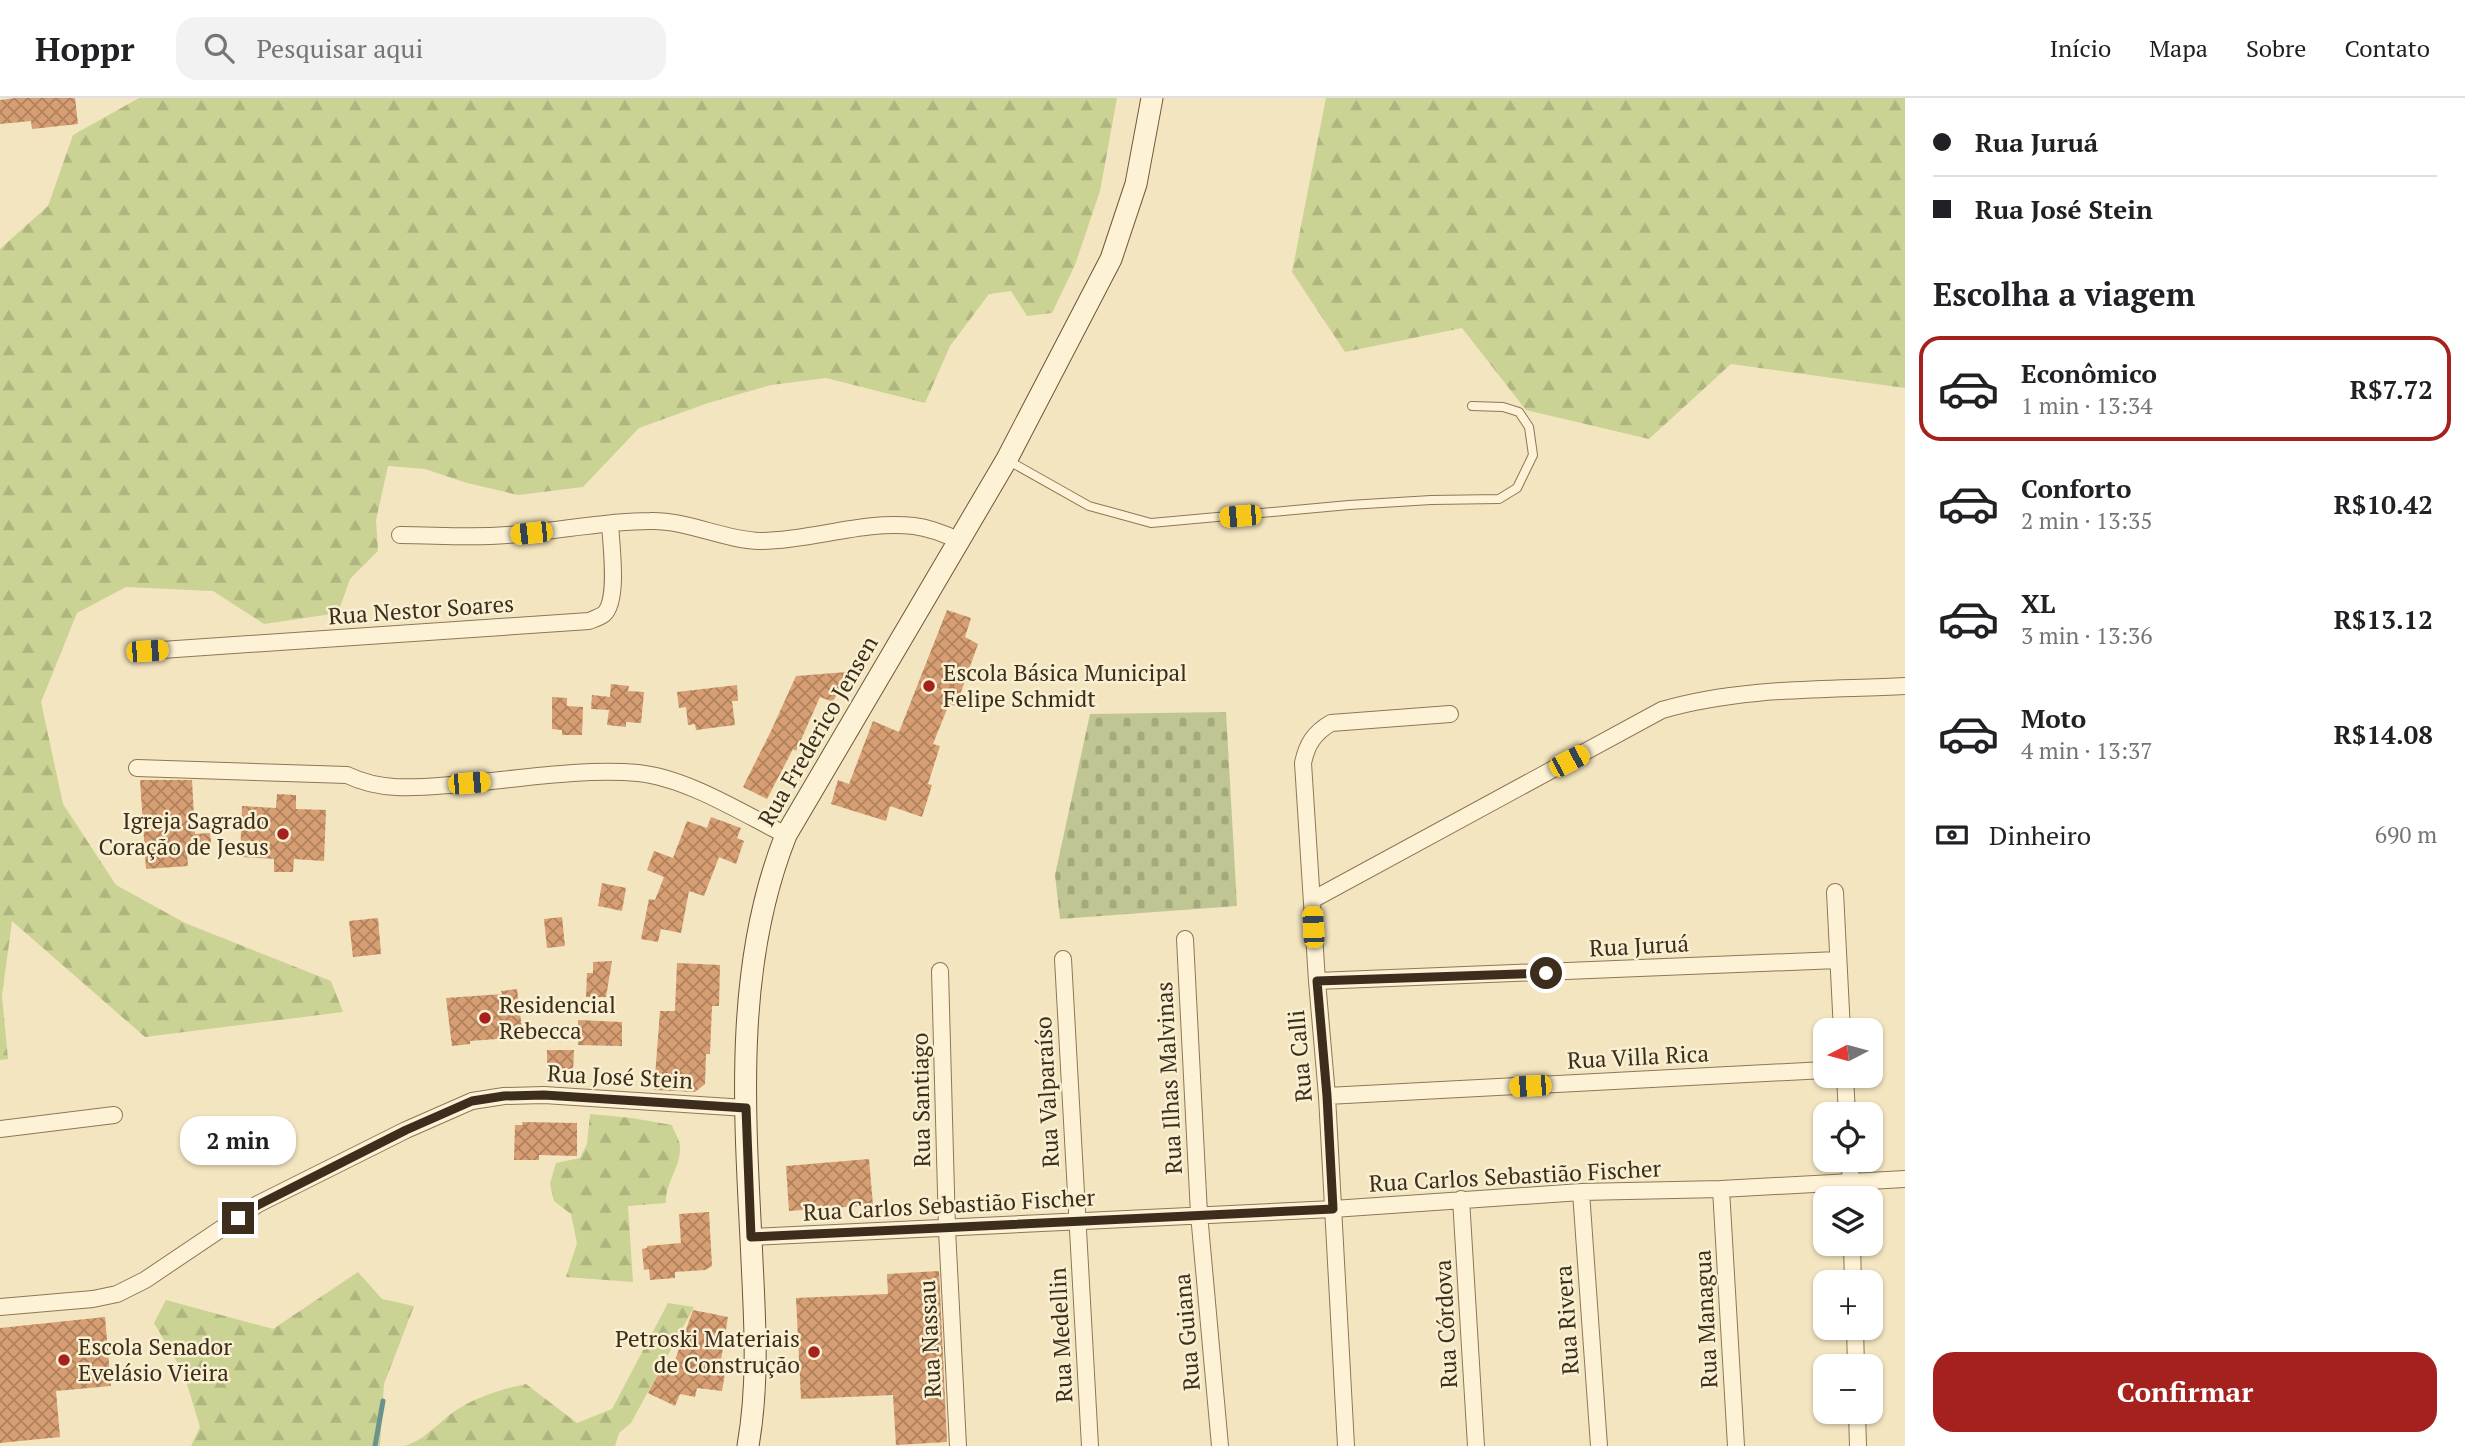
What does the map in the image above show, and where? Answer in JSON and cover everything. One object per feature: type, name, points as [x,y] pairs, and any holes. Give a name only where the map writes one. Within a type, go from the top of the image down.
[{"type":"main road","name":"Rua Frederico Jensen","points":[[748,1446],[755,1408],[756,1365],[746,1108],[748,1014],[752,961],[771,873],[786,835],[1007,459],[1118,243],[1136,184],[1152,98]]},
{"type":"street","points":[[400,535],[504,536],[652,520],[691,527],[724,537],[757,541],[786,540],[877,527],[913,526],[936,530],[960,541]]},
{"type":"street","name":"Rua Nestor Soares","points":[[147,651],[589,621],[604,614],[609,607],[612,592],[610,524]]},
{"type":"street","points":[[1312,900],[1662,710],[1697,700],[1737,695],[1905,686]]},
{"type":"street","name":"Rua Calli","points":[[1346,1446],[1327,1096],[1303,763],[1306,748],[1317,732],[1331,723],[1450,714]]},
{"type":"street","points":[[137,768],[347,775],[372,786],[388,788],[605,772],[640,773],[667,779],[701,793],[786,835]]},
{"type":"street","points":[[1835,892],[1841,1018]]},
{"type":"street","name":"Rua Ilhas Malvinas","points":[[1185,939],[1199,1214]]},
{"type":"street","name":"Rua Valparaíso","points":[[1063,959],[1077,1222]]},
{"type":"street","name":"Rua Juruá","points":[[1317,981],[1838,960]]},
{"type":"street","name":"Rua Santiago","points":[[940,971],[947,1229]]},
{"type":"street","name":"Rua Villa Rica","points":[[1327,1096],[1813,1071]]},
{"type":"street","name":"Rua José Stein","points":[[0,1307],[93,1299],[117,1294],[157,1272],[258,1205],[406,1130],[472,1101],[504,1096],[544,1095],[746,1108]]},
{"type":"street","points":[[0,1129],[114,1115]]},
{"type":"street","name":"Rua Carlos Sebastião Fischer","points":[[1876,1186],[1905,1180]]},
{"type":"street","name":"Rua Managua","points":[[1721,1189],[1735,1446]]},
{"type":"street","name":"Rua Carlos Sebastião Fischer","points":[[751,1237],[1333,1209],[1581,1192],[1813,1190]]},
{"type":"street","name":"Rua Rivera","points":[[1581,1192],[1599,1446]]},
{"type":"street","name":"Rua Córdova","points":[[1461,1199],[1476,1446]]},
{"type":"street","name":"Rua Guiana","points":[[1199,1214],[1220,1446]]},
{"type":"street","name":"Rua Medellin","points":[[1077,1222],[1090,1446]]},
{"type":"street","name":"Rua Nassau","points":[[947,1229],[958,1446]]},
{"type":"street","points":[[1857,1424],[1858,1446]]},
{"type":"lane","points":[[1007,459],[1088,506],[1151,523],[1349,505],[1499,499],[1517,488],[1533,455],[1529,426],[1519,412],[1503,407],[1472,405]]},
{"type":"green space","points":[[139,98],[1117,98],[1100,191],[1075,265],[1052,313],[1027,316],[1011,291],[989,294],[950,346],[925,403],[826,378],[771,385],[708,403],[639,428],[583,487],[518,495],[467,483],[425,469],[388,466],[376,520],[378,551],[350,579],[338,613],[264,624],[213,591],[126,587],[77,613],[41,702],[63,804],[116,885],[185,923],[331,981],[343,1012],[145,1037],[12,921],[2,996],[8,1059],[0,1060],[0,249],[48,206],[73,135]]},
{"type":"green space","points":[[1326,98],[1905,98],[1905,388],[1731,364],[1649,439],[1526,410],[1462,328],[1345,352],[1292,272]]},
{"type":"green space","points":[[1226,712],[1237,906],[1060,919],[1055,875],[1090,714]]},
{"type":"green space","points":[[590,1114],[672,1125],[680,1144],[680,1154],[666,1203],[628,1206],[633,1282],[566,1277],[577,1243],[571,1214],[554,1201],[550,1184],[556,1163],[580,1158],[587,1144]]},
{"type":"green space","points":[[358,1272],[382,1299],[414,1306],[384,1384],[380,1446],[191,1446],[200,1427],[184,1374],[154,1323],[166,1300],[273,1329]]},
{"type":"green space","points":[[668,1303],[694,1307],[631,1423],[619,1433],[615,1446],[404,1446],[419,1439],[466,1404],[526,1384],[577,1423],[612,1409]]},
{"type":"building","points":[[75,98],[78,124],[32,129],[31,121],[0,124],[0,100]]},
{"type":"building","name":"Escola Básica Municipal Felipe Schmidt","points":[[947,610],[971,618],[965,637],[978,644],[956,706],[949,704],[933,744],[940,746],[928,784],[932,785],[922,817],[890,806],[886,821],[831,804],[838,780],[849,784],[873,721],[899,732]]},
{"type":"building","points":[[847,672],[833,702],[820,697],[796,751],[793,749],[767,799],[743,787],[796,676]]},
{"type":"building","points":[[611,684],[629,686],[628,691],[644,692],[641,723],[626,722],[626,727],[607,725],[609,710],[591,709],[592,695],[610,697]]},
{"type":"building","points":[[737,685],[738,701],[732,701],[735,725],[696,730],[695,724],[688,725],[686,707],[679,708],[677,692]]},
{"type":"building","points":[[552,697],[567,698],[567,706],[583,707],[582,735],[562,735],[562,730],[552,729]]},
{"type":"building","points":[[140,780],[192,780],[195,834],[210,833],[212,851],[187,853],[188,866],[146,869]]},
{"type":"building","name":"Igreja Sagrado Coração de Jesus","points":[[277,794],[296,795],[296,809],[326,810],[324,861],[294,859],[293,872],[274,872],[274,859],[240,857],[242,806],[276,808]]},
{"type":"building","points":[[711,817],[741,828],[737,838],[744,841],[736,864],[719,857],[704,896],[689,891],[681,933],[661,929],[658,942],[641,939],[649,899],[655,900],[664,877],[647,870],[654,851],[673,858],[687,821],[707,828]]},
{"type":"building","points":[[602,883],[626,888],[622,911],[598,906]]},
{"type":"building","points":[[562,917],[565,946],[547,948],[544,919]]},
{"type":"building","points":[[378,918],[381,954],[353,957],[349,921]]},
{"type":"building","points":[[612,961],[606,997],[586,997],[587,973],[593,973],[593,962]]},
{"type":"building","points":[[677,963],[720,965],[719,1006],[712,1006],[710,1054],[706,1054],[705,1084],[695,1092],[654,1090],[660,1011],[675,1011]]},
{"type":"building","name":"Residencial Rebecca","points":[[517,989],[523,1037],[470,1041],[470,1044],[452,1046],[446,998],[502,994],[501,991]]},
{"type":"building","points":[[578,1020],[622,1022],[622,1046],[578,1045]]},
{"type":"building","points":[[547,1050],[574,1050],[573,1073],[547,1073]]},
{"type":"building","points":[[522,1122],[577,1123],[577,1156],[539,1155],[539,1160],[514,1160],[515,1125],[523,1125]]},
{"type":"building","points":[[869,1159],[873,1205],[789,1211],[786,1166]]},
{"type":"building","points":[[709,1212],[712,1266],[705,1270],[675,1272],[675,1278],[650,1280],[649,1269],[644,1270],[642,1249],[647,1246],[681,1243],[679,1214]]},
{"type":"building","points":[[939,1271],[947,1442],[896,1445],[893,1395],[801,1399],[796,1298],[888,1294],[887,1274]]},
{"type":"building","points":[[693,1310],[728,1317],[719,1372],[725,1373],[722,1391],[697,1388],[695,1397],[680,1394],[675,1406],[648,1393],[665,1361],[674,1363]]},
{"type":"building","name":"Escola Senador Evelásio Vieira","points":[[105,1317],[111,1386],[56,1391],[60,1437],[0,1443],[0,1328]]},
{"type":"waterway","points":[[375,1446],[383,1401]]},
{"type":"place","name":"Escola Básica Municipal Felipe Schmidt","points":[[929,686]]},
{"type":"place","name":"Igreja Sagrado Coração de Jesus","points":[[283,834]]},
{"type":"place","name":"Residencial Rebecca","points":[[485,1018]]},
{"type":"place","name":"Petroski Materiais de Construção","points":[[814,1352]]},
{"type":"place","name":"Escola Senador Evelásio Vieira","points":[[64,1360]]},
{"type":"route","points":[[238,1218],[258,1205],[406,1130],[472,1101],[504,1096],[544,1095],[746,1108],[751,1237],[1333,1209],[1317,981],[1546,973]]}]
